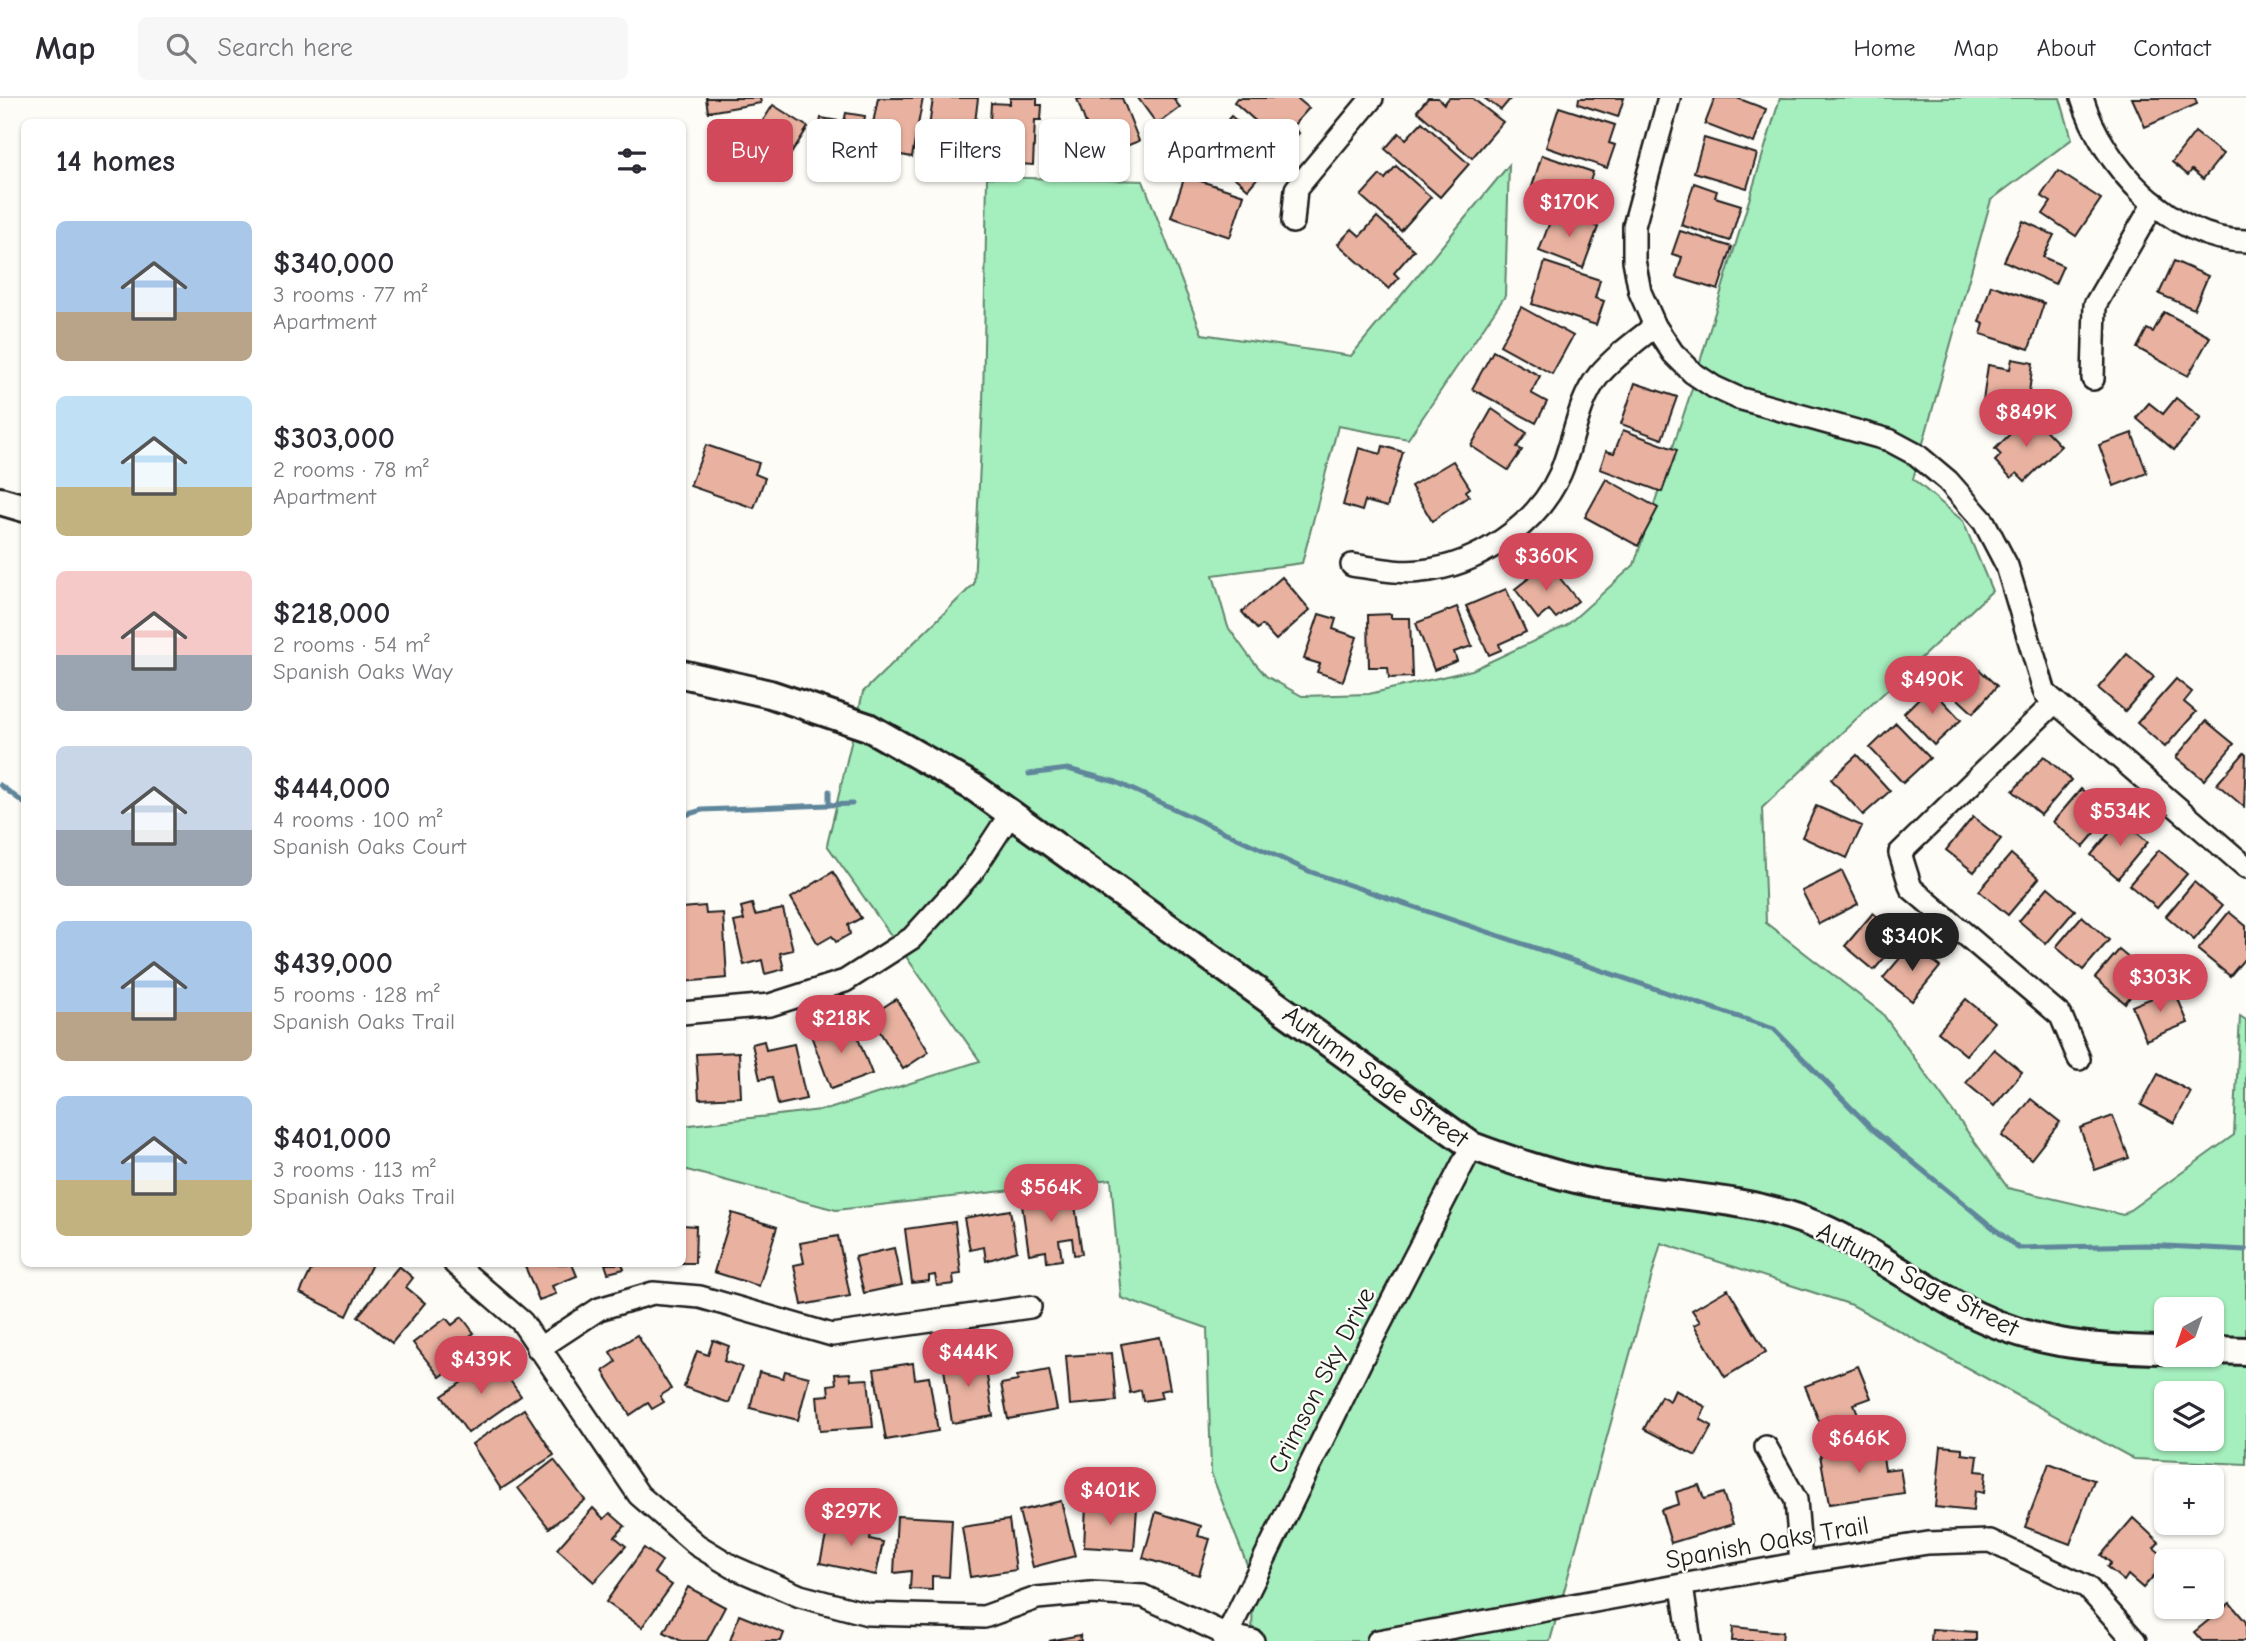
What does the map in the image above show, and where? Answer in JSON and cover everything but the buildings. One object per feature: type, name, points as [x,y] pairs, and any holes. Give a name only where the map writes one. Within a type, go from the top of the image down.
[{"type":"street","points":[[1293,222],[1296,189],[1372,98]]},
{"type":"street","points":[[1669,98],[1634,226],[1634,260],[1640,292],[1655,326],[1674,353],[1693,373],[1714,387],[1738,398],[1889,440],[1917,455],[1948,481],[1984,522],[2007,566],[2045,694],[2246,867]]},
{"type":"street","points":[[2082,98],[2090,123],[2106,150],[2129,181],[2154,203],[2208,234],[2246,241]]},
{"type":"street","points":[[2093,379],[2095,305],[2154,203]]},
{"type":"street","points":[[1352,565],[1422,572],[1474,555],[1498,542],[1525,522],[1547,497],[1560,473],[1587,394],[1598,376],[1655,326]]},
{"type":"street","points":[[0,501],[21,507]]},
{"type":"street","name":"Autumn Sage Street","points":[[686,675],[770,694],[869,727],[975,788],[1472,1146],[1532,1168],[1595,1183],[1747,1206],[1804,1220],[1894,1266],[1956,1305],[2030,1336],[2081,1347],[2154,1350]]},
{"type":"street","points":[[2055,702],[1900,853],[1911,888],[2061,1016],[2079,1059]]},
{"type":"street","points":[[686,1013],[770,1005],[845,981],[912,938],[973,871],[1011,813]]},
{"type":"street","name":"Crimson Sky Drive","points":[[1225,1638],[1362,1359],[1472,1146]]},
{"type":"street","points":[[458,1267],[522,1322],[639,1494],[696,1545],[733,1567],[800,1595],[868,1614],[984,1617],[1037,1598],[1091,1593],[1143,1596],[1225,1638],[1254,1641]]},
{"type":"street","points":[[538,1349],[599,1309],[653,1293],[700,1297],[832,1335],[1030,1307]]},
{"type":"street","points":[[2224,1350],[2246,1351]]},
{"type":"street","points":[[1766,1447],[1796,1500],[1801,1563]]},
{"type":"street","name":"Spanish Oaks Trail","points":[[1378,1641],[1801,1563],[1928,1543],[1990,1541],[2087,1587],[2135,1641]]},
{"type":"street","points":[[1682,1586],[1690,1641]]},
{"type":"green space","points":[[1780,98],[2060,98],[2072,139],[1991,200],[1913,479],[1963,521],[1992,591],[1762,808],[1766,923],[1882,1013],[2008,1188],[2123,1215],[2234,1135],[2240,1016],[2246,1020],[2246,1464],[2134,1459],[1852,1305],[1661,1243],[1550,1641],[1252,1641],[1253,1580],[1211,1473],[1207,1328],[1121,1298],[1111,1179],[836,1210],[686,1170],[686,1126],[829,1109],[980,1061],[827,845],[863,692],[974,584],[983,404],[987,182],[1025,182],[1025,178],[1039,178],[1039,182],[1143,181],[1202,334],[1351,356],[1509,165],[1505,296],[1408,439],[1338,426],[1302,563],[1213,575],[1228,627],[1248,655],[1266,676],[1302,696],[1369,694],[1472,670],[1566,626],[1634,565],[1689,398]]},
{"type":"waterway","points":[[1029,774],[1068,769],[1116,782],[1311,872],[1774,1029],[1871,1128],[2018,1248],[2145,1245],[2246,1250]]},
{"type":"waterway","points":[[0,785],[21,801]]},
{"type":"waterway","points":[[829,791],[829,805]]},
{"type":"waterway","points":[[686,815],[702,810],[852,804]]}]
